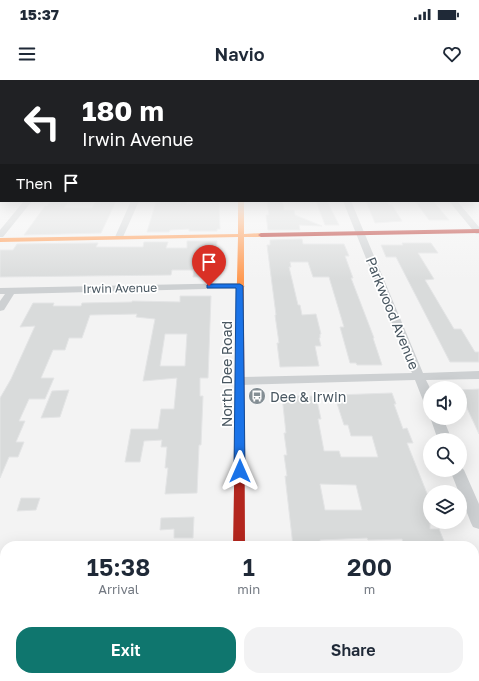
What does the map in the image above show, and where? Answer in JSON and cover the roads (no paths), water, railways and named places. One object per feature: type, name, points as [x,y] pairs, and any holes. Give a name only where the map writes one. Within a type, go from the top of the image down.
[{"type":"street","points":[[0,236],[9,225]]},
{"type":"street","points":[[119,237],[124,225]]},
{"type":"street","name":"North Dee Road","points":[[239,541],[241,225]]},
{"type":"street","name":"Parkwood Avenue","points":[[358,225],[423,386]]},
{"type":"street","points":[[0,240],[479,231]]},
{"type":"street","name":"Irwin Avenue","points":[[0,291],[240,286]]},
{"type":"street","points":[[0,308],[12,290]]},
{"type":"street","points":[[240,381],[479,375]]},
{"type":"street","points":[[460,477],[479,523]]},
{"type":"place","name":"Dee & Irwin","points":[[257,396]]}]
